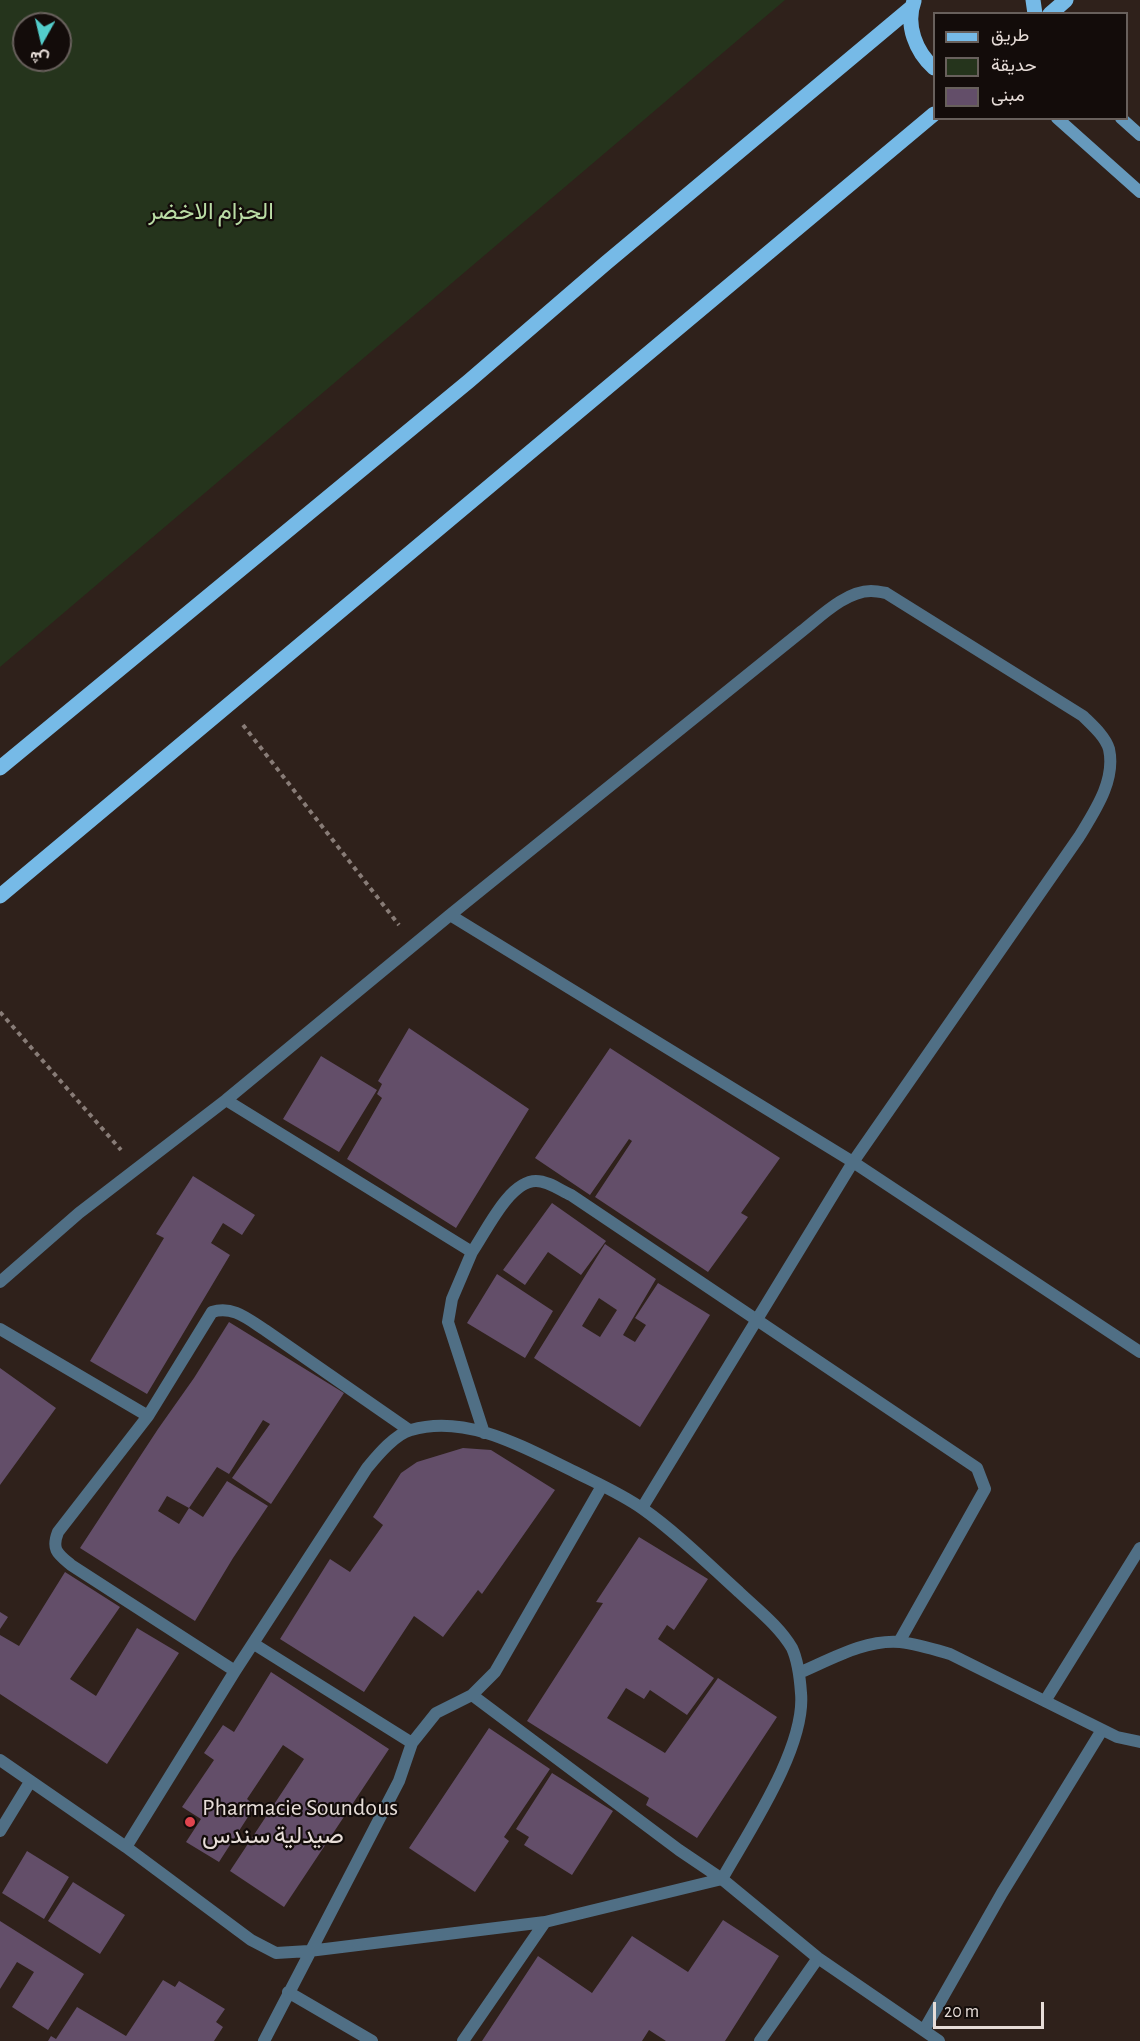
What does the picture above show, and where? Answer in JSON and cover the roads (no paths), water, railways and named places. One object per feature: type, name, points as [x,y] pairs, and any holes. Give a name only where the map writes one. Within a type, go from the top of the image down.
[{"type":"main road","points":[[1052,12],[1066,0]]},
{"type":"main road","points":[[913,4],[912,30],[919,50],[933,67]]},
{"type":"main road","points":[[0,768],[469,381],[913,4]]},
{"type":"main road","points":[[0,896],[933,115]]},
{"type":"street","points":[[1059,120],[1140,192]]},
{"type":"street","points":[[1123,120],[1140,135]]},
{"type":"street","points":[[0,1282],[79,1214],[226,1100],[414,944],[838,604],[856,594],[871,591],[885,593],[1083,716],[1098,731],[1108,748],[1110,770],[1101,800],[1079,837],[853,1162],[642,1508]]},
{"type":"street","points":[[450,915],[853,1162],[1140,1352]]},
{"type":"street","points":[[226,1100],[472,1252]]},
{"type":"street","points":[[484,1433],[451,1337],[448,1322],[452,1299],[472,1252],[513,1191],[525,1183],[537,1181],[571,1195],[977,1468],[985,1488],[899,1642]]},
{"type":"street","points":[[235,1671],[71,1565],[55,1548],[54,1541],[58,1532],[148,1416],[212,1312],[229,1309],[242,1315],[410,1430]]},
{"type":"street","points":[[0,1329],[148,1416]]},
{"type":"street","points":[[0,1760],[126,1847],[251,1940],[276,1953],[545,1922],[722,1879],[779,1776],[797,1733],[802,1695],[793,1650],[778,1629],[642,1508],[520,1445],[455,1426],[410,1430],[384,1448],[366,1468],[235,1671],[126,1847]]},
{"type":"street","points":[[264,2041],[399,1781],[412,1743],[436,1713],[472,1695],[495,1672],[602,1486]]},
{"type":"street","points":[[1045,1701],[1140,1548]]},
{"type":"street","points":[[799,1673],[876,1643],[899,1642],[921,1646],[950,1654],[1117,1737],[1140,1742]]},
{"type":"street","points":[[254,1644],[412,1743]]},
{"type":"street","points":[[472,1695],[679,1850],[722,1879],[818,1958],[939,2041]]},
{"type":"street","points":[[924,2030],[1002,1893],[1102,1730]]},
{"type":"street","points":[[0,1832],[30,1782]]},
{"type":"street","points":[[463,2041],[545,1922]]},
{"type":"street","points":[[760,2041],[818,1958]]},
{"type":"street","points":[[288,1992],[372,2041]]},
{"type":"place","name":"Pharmacie Soundous صيدلية سندس","points":[[190,1822]]},
{"type":"park label","name":"الحزام الاخضر","points":[[211,212]]}]
